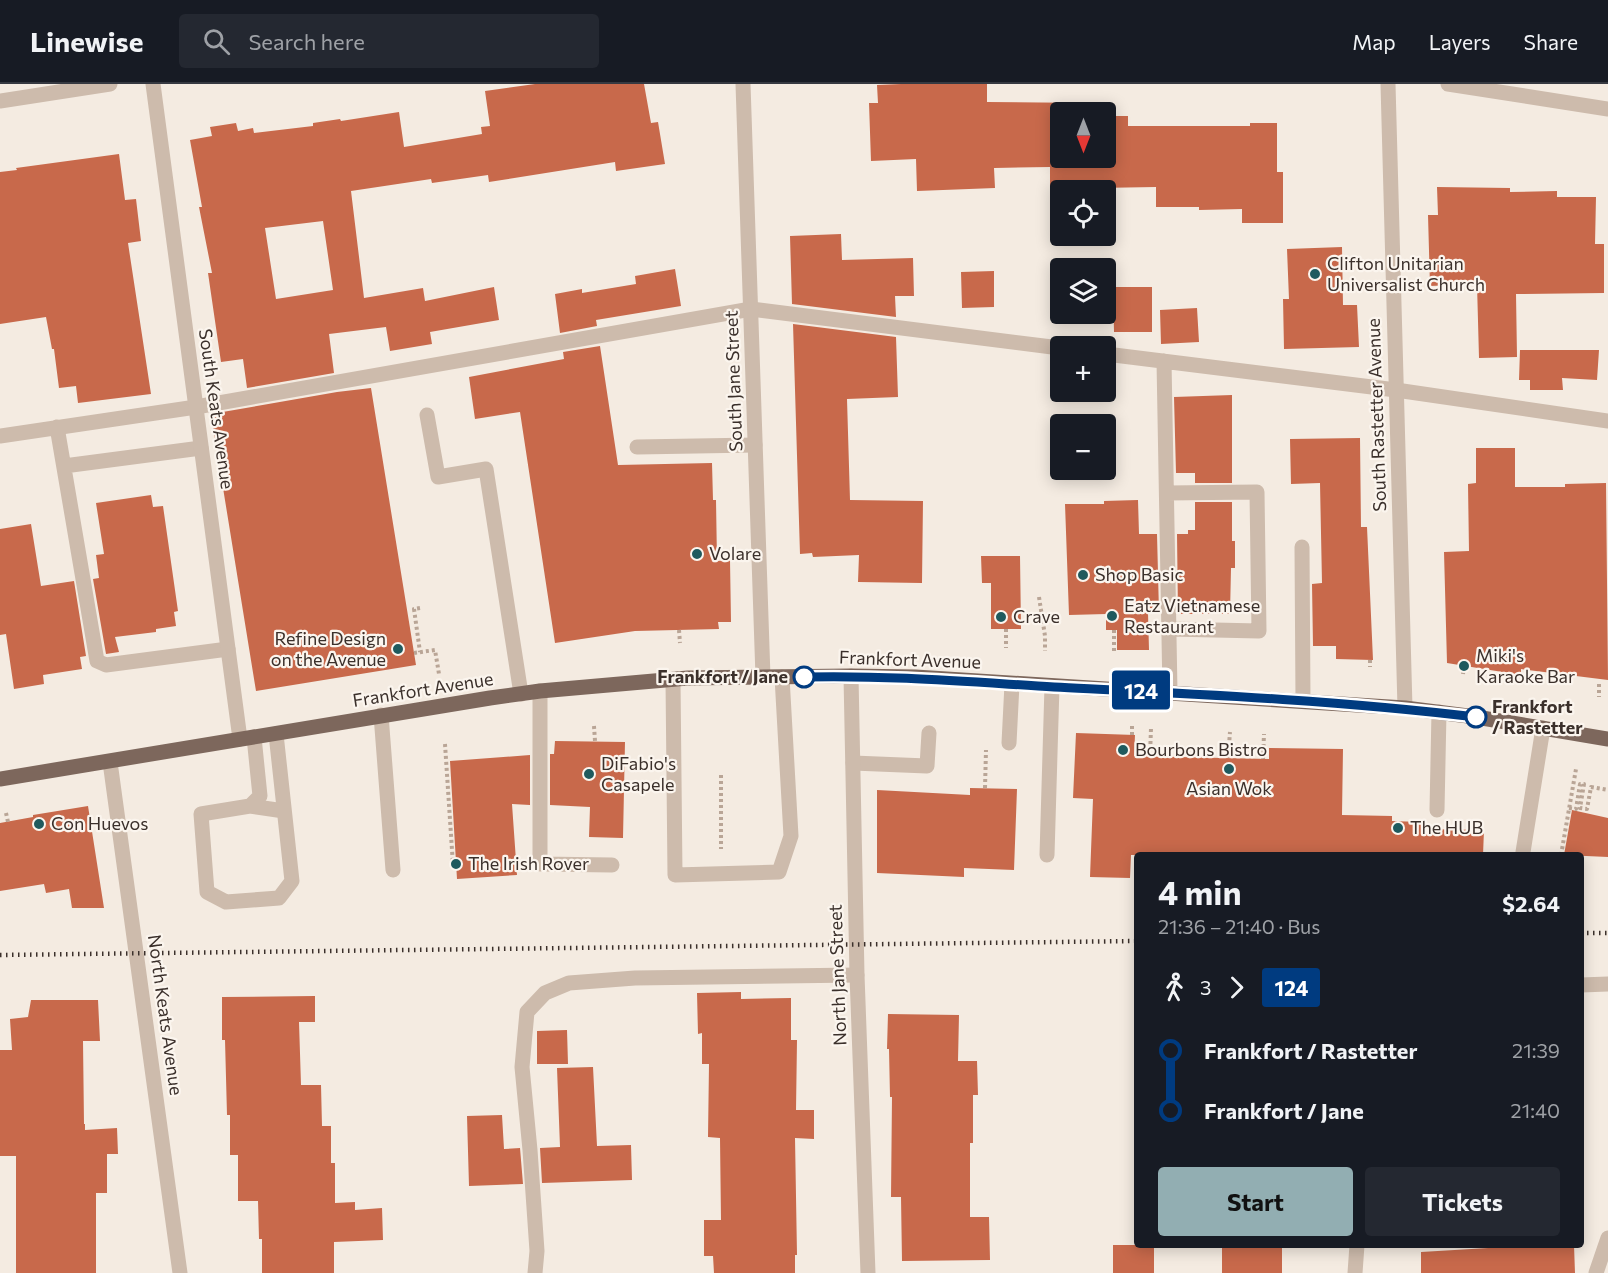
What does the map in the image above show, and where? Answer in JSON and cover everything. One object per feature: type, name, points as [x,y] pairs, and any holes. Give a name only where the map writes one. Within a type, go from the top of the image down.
[{"type":"main road","name":"Frankfort Avenue","points":[[0,779],[381,715],[540,691],[673,680],[763,677],[915,677],[1405,708],[1608,739]]},
{"type":"street","points":[[0,101],[110,84]]},
{"type":"street","name":"South Keats Avenue","points":[[153,84],[228,649],[260,796],[250,806]]},
{"type":"street","name":"South Jane Street","points":[[743,84],[763,677]]},
{"type":"street","name":"South Rastetter Avenue","points":[[1388,84],[1405,708]]},
{"type":"street","points":[[1448,84],[1608,109]]},
{"type":"street","points":[[0,436],[196,407],[751,309],[1050,347]]},
{"type":"street","points":[[1116,355],[1396,390],[1608,421]]},
{"type":"street","points":[[1164,361],[1170,692]]},
{"type":"street","points":[[427,415],[438,477],[486,469],[521,694]]},
{"type":"street","points":[[57,428],[97,662],[106,665],[228,649]]},
{"type":"street","points":[[637,447],[755,445]]},
{"type":"street","points":[[64,466],[201,448]]},
{"type":"street","points":[[1167,493],[1257,492],[1259,631],[1170,629]]},
{"type":"street","points":[[1302,547],[1303,701]]},
{"type":"street","name":"North Jane Street","points":[[851,676],[857,975],[868,1273]]},
{"type":"street","points":[[673,680],[675,875],[722,874],[779,872],[791,836],[782,677]]},
{"type":"street","points":[[1009,743],[1011,684]]},
{"type":"street","points":[[1047,855],[1052,686]]},
{"type":"street","points":[[540,691],[540,864],[612,865]]},
{"type":"street","points":[[1437,810],[1439,712]]},
{"type":"street","points":[[381,715],[393,870]]},
{"type":"street","points":[[1523,852],[1543,728]]},
{"type":"street","points":[[853,763],[927,766],[929,733]]},
{"type":"street","points":[[276,734],[292,881],[279,898],[226,902],[207,892],[201,814],[250,806],[284,812]]},
{"type":"street","name":"North Keats Avenue","points":[[110,762],[180,1273]]},
{"type":"street","points":[[535,1273],[537,1251],[522,1067],[527,1012],[545,993],[569,983],[635,978],[857,975]]},
{"type":"street","points":[[1584,985],[1608,984]]},
{"type":"street","points":[[1596,1273],[1608,1238]]},
{"type":"street","points":[[1355,1273],[1357,1248]]},
{"type":"path","points":[[717,552],[740,552]]},
{"type":"path","points":[[1039,597],[1045,651]]},
{"type":"path","points":[[420,608],[414,609],[420,652]]},
{"type":"path","points":[[679,630],[680,643]]},
{"type":"path","points":[[1006,630],[1006,648]]},
{"type":"path","points":[[1114,630],[1114,654]]},
{"type":"path","points":[[414,653],[435,650],[439,674]]},
{"type":"path","points":[[1370,660],[1370,667]]},
{"type":"path","points":[[1463,674],[1464,666]]},
{"type":"path","points":[[1599,684],[1599,697]]},
{"type":"path","points":[[594,726],[595,741]]},
{"type":"path","points":[[1132,726],[1132,735]]},
{"type":"path","points":[[1150,756],[1151,728]]},
{"type":"path","points":[[1228,758],[1230,732]]},
{"type":"path","points":[[1263,759],[1264,734]]},
{"type":"path","points":[[445,744],[453,865],[456,864]]},
{"type":"path","points":[[1562,852],[1576,769]]},
{"type":"path","points":[[721,775],[722,874]]},
{"type":"path","points":[[1569,808],[1576,809],[1580,784],[1584,784],[1580,808],[1587,809],[1591,787],[1608,790]]},
{"type":"path","points":[[6,813],[8,822]]},
{"type":"building","points":[[535,84],[644,84],[651,123],[658,122],[665,164],[616,171],[615,162],[489,182],[488,175],[432,183],[431,179],[351,191],[364,298],[423,288],[425,301],[494,287],[499,320],[430,332],[432,344],[390,351],[386,327],[329,334],[334,373],[247,388],[243,359],[221,362],[208,273],[212,273],[199,207],[202,207],[190,140],[212,136],[210,127],[236,123],[238,131],[253,128],[254,133],[399,112],[404,147],[482,134],[481,127],[490,126],[485,91]],"holes":[[[323,221],[333,290],[276,299],[265,228]]]},
{"type":"building","points":[[987,84],[987,102],[1050,103],[1050,167],[994,168],[995,188],[917,191],[916,159],[871,161],[869,103],[878,103],[877,85]]},
{"type":"building","points":[[1116,116],[1128,116],[1128,126],[1250,126],[1250,123],[1277,123],[1277,172],[1283,172],[1283,223],[1242,223],[1242,209],[1199,210],[1199,207],[1156,207],[1156,187],[1116,188],[1116,180],[1050,180],[1050,168],[1116,168]]},
{"type":"building","points":[[119,154],[125,200],[136,199],[141,241],[128,243],[151,394],[78,403],[76,386],[59,388],[54,349],[52,349],[46,317],[0,324],[0,172]]},
{"type":"building","points":[[1437,187],[1510,188],[1510,192],[1557,191],[1557,197],[1596,197],[1595,244],[1604,244],[1604,293],[1516,294],[1517,357],[1479,358],[1477,284],[1430,286],[1428,215],[1438,215]]},
{"type":"building","points":[[841,234],[842,260],[913,258],[914,296],[895,296],[896,317],[792,304],[790,236]]},
{"type":"building","name":"Clifton Unitarian Universalist Church","points":[[1342,247],[1343,305],[1357,305],[1359,347],[1284,349],[1283,299],[1289,299],[1287,249]]},
{"type":"building","points":[[675,269],[681,306],[596,320],[597,326],[560,333],[555,294],[582,289],[582,293],[636,284],[635,276]]},
{"type":"building","points":[[994,271],[994,307],[962,308],[961,272]]},
{"type":"building","points":[[1116,287],[1152,287],[1152,332],[1114,332]]},
{"type":"building","points":[[1197,308],[1199,342],[1161,344],[1160,310]]},
{"type":"building","points":[[793,324],[896,337],[898,397],[847,399],[850,500],[923,501],[922,583],[858,582],[859,555],[813,557],[812,553],[800,554]]},
{"type":"building","points":[[600,346],[618,465],[712,463],[713,500],[716,500],[717,561],[730,560],[731,622],[718,622],[719,629],[635,631],[555,643],[520,412],[475,419],[469,377],[564,359],[563,352]]},
{"type":"building","points":[[1520,350],[1599,350],[1597,380],[1562,378],[1563,390],[1530,390],[1530,380],[1519,380]]},
{"type":"building","points":[[371,388],[416,665],[256,691],[211,414]]},
{"type":"building","points":[[1232,395],[1232,483],[1195,483],[1195,473],[1176,473],[1174,397]]},
{"type":"building","points":[[1360,438],[1361,527],[1367,527],[1373,660],[1336,659],[1336,646],[1313,646],[1312,584],[1322,583],[1320,483],[1291,484],[1290,439]]},
{"type":"building","points":[[1476,448],[1515,448],[1515,487],[1565,487],[1565,484],[1606,483],[1608,680],[1521,669],[1521,675],[1447,663],[1444,552],[1469,551],[1468,484],[1476,483]]},
{"type":"building","points":[[151,495],[153,507],[163,506],[178,611],[174,612],[176,626],[156,629],[156,632],[115,637],[119,652],[106,654],[93,579],[99,578],[96,555],[104,554],[96,503]]},
{"type":"building","points":[[1138,500],[1139,534],[1157,534],[1159,613],[1148,613],[1149,650],[1117,650],[1117,630],[1106,630],[1106,614],[1069,615],[1065,504],[1104,504],[1104,501]]},
{"type":"building","points":[[1195,502],[1232,502],[1235,568],[1231,568],[1230,614],[1178,614],[1177,534],[1188,534],[1188,530],[1195,530]]},
{"type":"building","points":[[31,524],[41,586],[74,581],[86,656],[80,657],[82,669],[43,675],[44,684],[14,689],[6,634],[0,635],[0,529]]},
{"type":"building","points":[[981,556],[1020,556],[1021,629],[991,629],[991,583],[982,583]]},
{"type":"building","points":[[1076,733],[1135,735],[1134,756],[1269,759],[1269,748],[1343,749],[1342,815],[1392,816],[1392,821],[1421,822],[1421,829],[1484,830],[1483,852],[1134,852],[1134,855],[1131,855],[1130,878],[1090,877],[1093,799],[1073,798]]},
{"type":"building","name":"DiFabio's Casapele","points":[[555,741],[625,742],[623,838],[589,837],[590,807],[550,805],[550,754],[554,754]]},
{"type":"building","points":[[530,755],[530,805],[512,804],[517,875],[457,879],[450,761]]},
{"type":"building","points":[[970,788],[1017,789],[1014,870],[964,868],[964,877],[877,873],[877,790],[970,795]]},
{"type":"building","points":[[88,806],[104,908],[72,908],[69,889],[46,893],[44,884],[0,891],[0,823]]},
{"type":"building","points":[[1572,810],[1608,818],[1608,857],[1584,856],[1584,852],[1565,852]]},
{"type":"building","points":[[741,992],[741,999],[791,998],[791,1040],[797,1040],[796,1110],[814,1110],[814,1139],[795,1138],[797,1255],[795,1255],[795,1273],[714,1273],[713,1256],[704,1256],[704,1220],[721,1220],[720,1138],[708,1137],[709,1064],[702,1064],[702,1033],[698,1034],[697,993]]},
{"type":"building","points":[[315,996],[315,1022],[299,1022],[301,1085],[321,1085],[322,1126],[331,1126],[331,1163],[335,1163],[335,1203],[355,1202],[355,1210],[382,1208],[383,1240],[334,1242],[334,1273],[262,1273],[262,1239],[259,1239],[258,1201],[238,1201],[238,1155],[230,1155],[225,1040],[222,1040],[222,997]]},
{"type":"building","points":[[31,1000],[98,1000],[100,1041],[83,1041],[84,1124],[85,1130],[117,1128],[118,1154],[107,1154],[107,1193],[96,1193],[96,1273],[16,1273],[16,1156],[0,1156],[0,1050],[12,1050],[10,1019],[28,1017]]},
{"type":"building","points":[[888,1014],[959,1015],[958,1061],[977,1061],[978,1095],[973,1095],[973,1143],[970,1143],[970,1217],[989,1217],[990,1260],[902,1261],[901,1197],[891,1197],[892,1097],[890,1097],[889,1049],[887,1049]]},
{"type":"building","points":[[567,1030],[568,1064],[537,1064],[537,1031]]},
{"type":"building","points":[[593,1067],[597,1146],[631,1145],[632,1180],[542,1183],[540,1148],[560,1147],[557,1068]]},
{"type":"building","points":[[502,1115],[504,1149],[520,1148],[523,1184],[469,1186],[467,1116]]},
{"type":"building","points":[[1113,1245],[1154,1248],[1154,1273],[1113,1273]]},
{"type":"building","points":[[1222,1248],[1282,1248],[1282,1273],[1222,1273]]},
{"type":"building","points":[[1489,1248],[1574,1248],[1575,1273],[1421,1273],[1421,1252]]},
{"type":"railway","points":[[1584,933],[1608,933]]},
{"type":"railway","points":[[0,955],[1134,941]]},
{"type":"bus line","name":"124","points":[[804,677],[915,677],[1170,692],[1405,708],[1476,717]]},
{"type":"place","name":"Clifton Unitarian Universalist Church","points":[[1315,274]]},
{"type":"place","name":"Volare","points":[[697,554]]},
{"type":"place","name":"Shop Basic","points":[[1083,575]]},
{"type":"place","name":"Eatz Vietnamese Restaurant","points":[[1112,616]]},
{"type":"place","name":"Crave","points":[[1001,617]]},
{"type":"place","name":"Refine Design on the Avenue","points":[[398,649]]},
{"type":"place","name":"Miki's Karaoke Bar","points":[[1464,666]]},
{"type":"place","name":"Frankfort / Jane","points":[[804,677]]},
{"type":"place","name":"Frankfort / Rastetter","points":[[1476,717]]},
{"type":"place","name":"Bourbons Bistro","points":[[1123,750]]},
{"type":"place","name":"Asian Wok","points":[[1229,769]]},
{"type":"place","name":"DiFabio's Casapele","points":[[589,774]]},
{"type":"place","name":"Con Huevos","points":[[39,824]]},
{"type":"place","name":"The HUB","points":[[1398,828]]},
{"type":"place","name":"The Irish Rover","points":[[456,864]]}]
